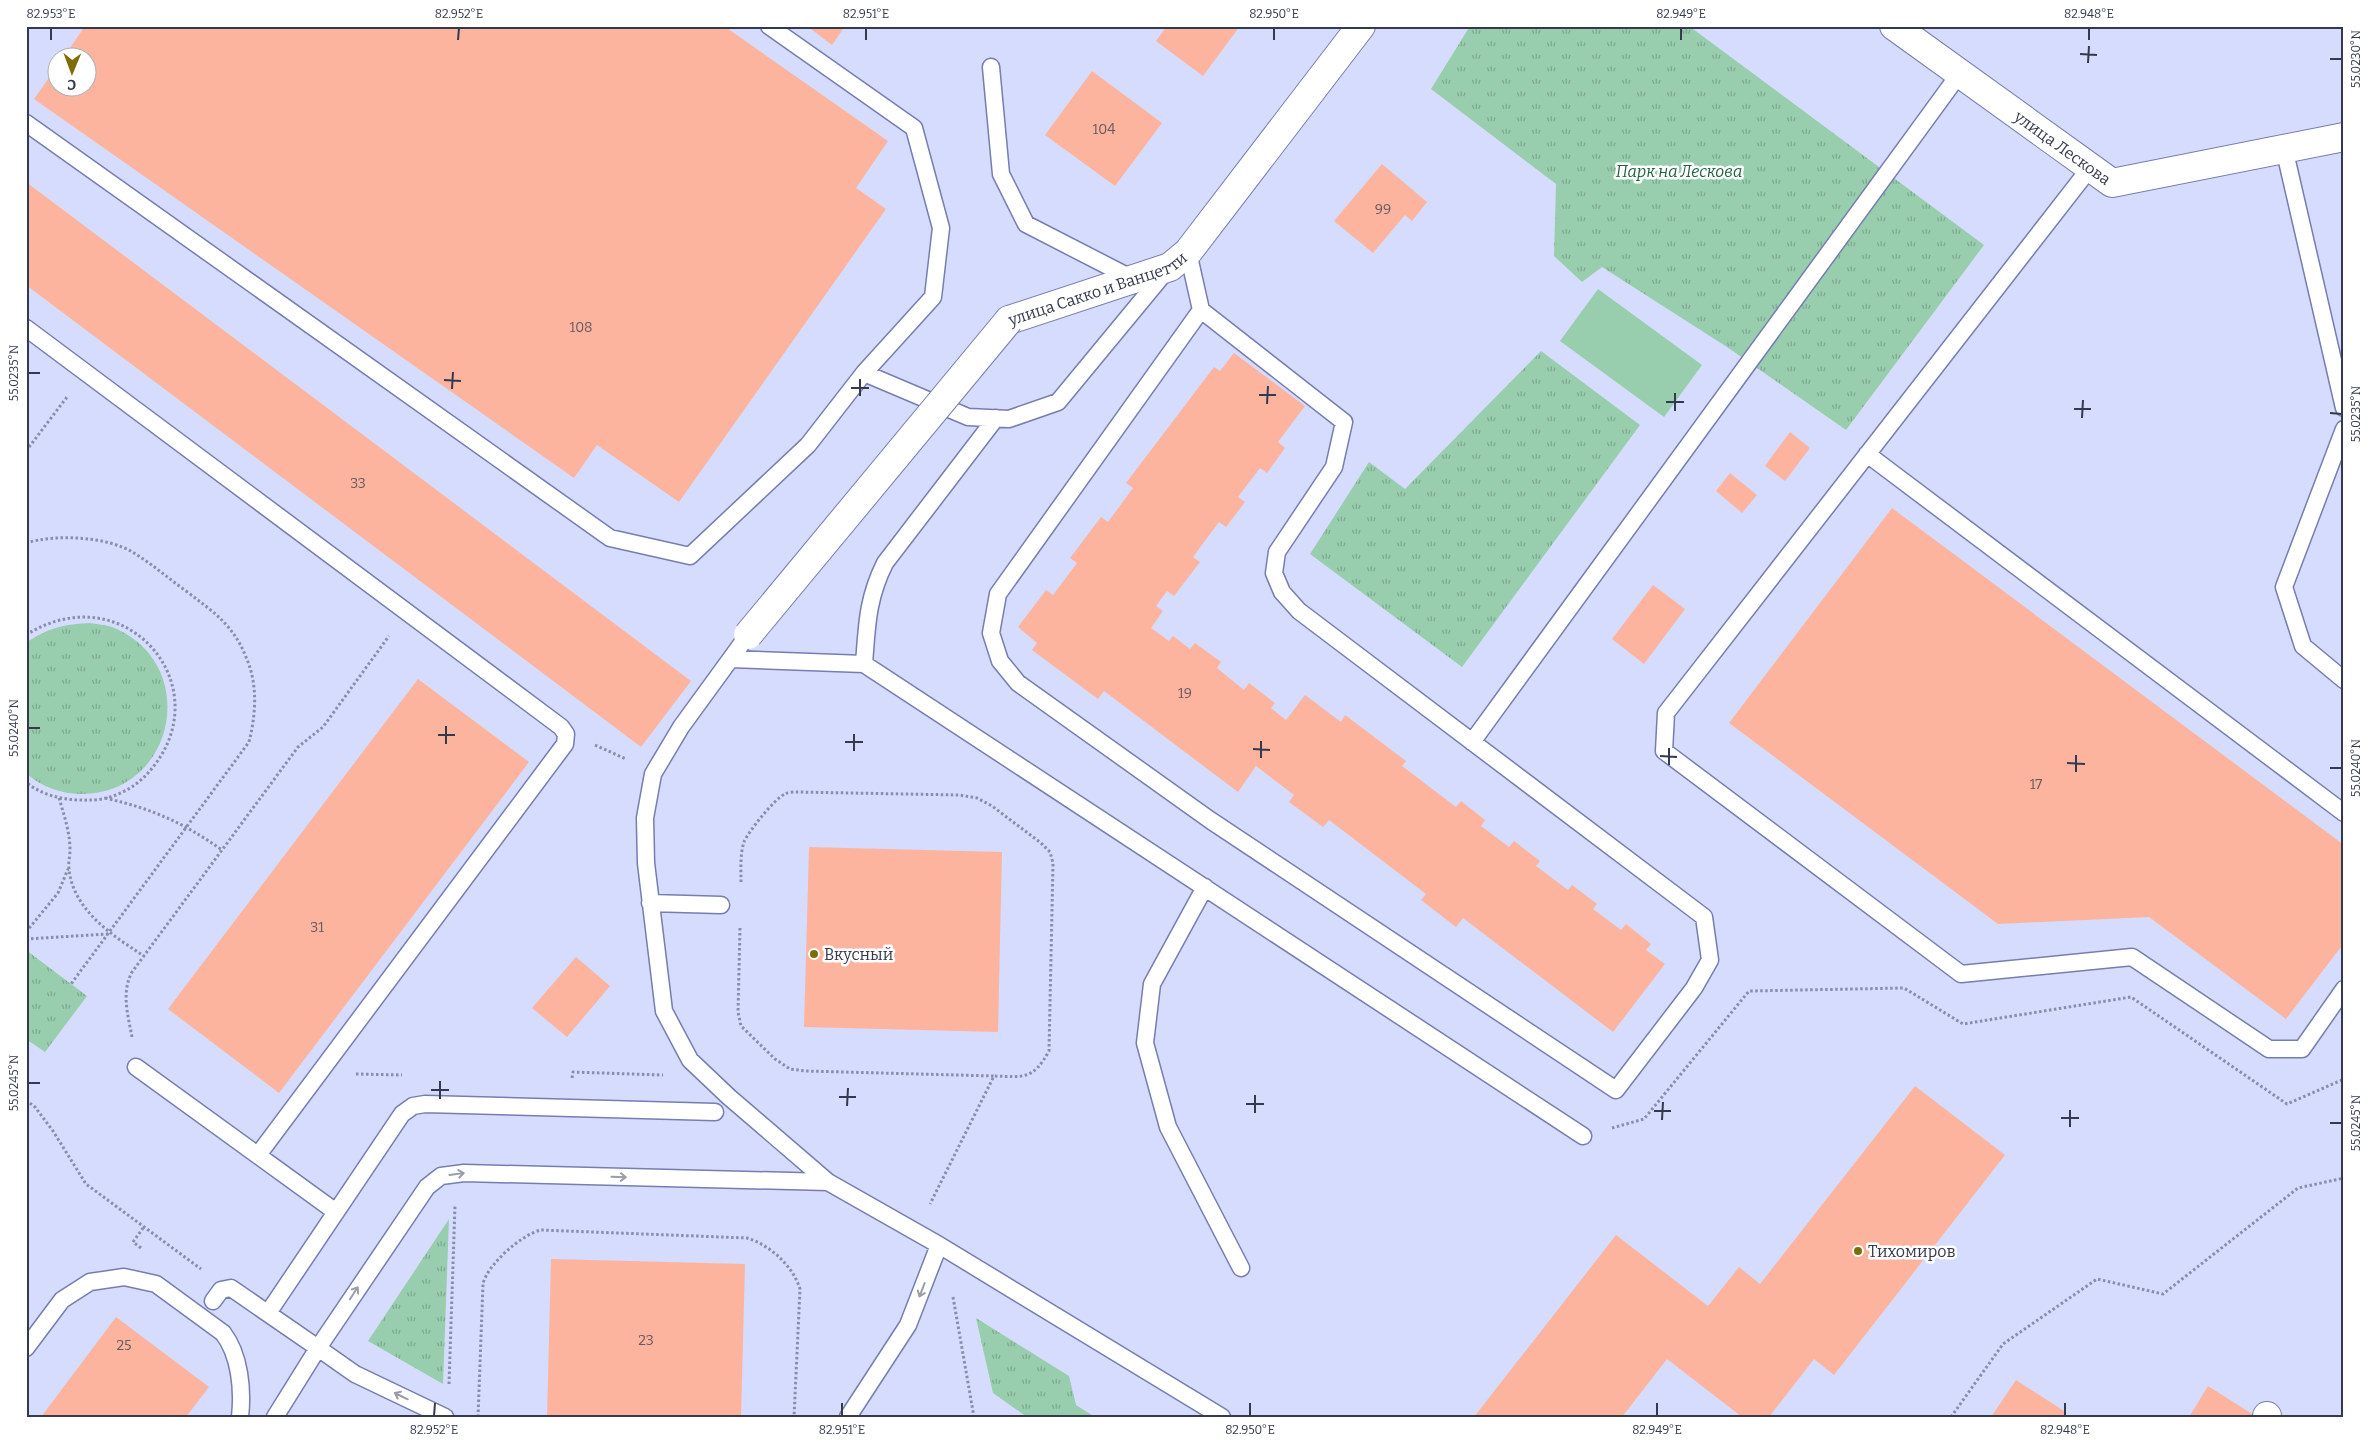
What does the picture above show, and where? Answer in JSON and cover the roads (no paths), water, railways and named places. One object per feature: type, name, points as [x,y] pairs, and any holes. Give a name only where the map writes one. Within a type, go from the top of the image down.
[{"type":"street","name":"улица Сакко и Ванцетти","points":[[748,635],[1009,320],[1133,279],[1179,260],[1361,26]]},
{"type":"street","name":"улица Лескова","points":[[1894,26],[2112,183],[2344,137]]},
{"type":"lane","points":[[26,123],[610,538],[690,556],[808,445],[864,373],[932,297],[941,228],[914,128],[769,26]]},
{"type":"lane","points":[[991,67],[1001,174],[1026,224],[1133,279]]},
{"type":"lane","points":[[1472,742],[1960,73]]},
{"type":"lane","points":[[2284,148],[2344,408]]},
{"type":"lane","points":[[2090,168],[1666,713],[1664,752],[1961,974],[2132,957],[2269,1049],[2302,1049],[2344,989]]},
{"type":"lane","points":[[864,373],[968,417],[1010,419],[1058,402],[1179,260],[1201,310],[1344,422],[1334,467],[1277,552],[1274,573],[1282,592],[1299,611],[1704,918],[1710,960],[1694,988],[1616,1090],[1210,820],[1018,683],[1000,661],[991,633],[998,594],[1201,310]]},
{"type":"lane","points":[[26,328],[561,726],[566,734],[565,744],[258,1155]]},
{"type":"lane","points":[[864,664],[868,609],[874,586],[885,563],[996,418]]},
{"type":"lane","points":[[2344,429],[2284,587],[2303,646],[2344,680]]},
{"type":"lane","points":[[1867,454],[2344,814]]},
{"type":"lane","points":[[748,635],[681,726],[653,774],[645,818],[646,863],[664,1011],[690,1060],[729,1097],[828,1182],[939,1245],[1222,1417]]},
{"type":"lane","points":[[730,659],[864,664],[1584,1136]]},
{"type":"lane","points":[[1205,888],[1152,984],[1145,1042],[1168,1127],[1241,1268]]},
{"type":"lane","points":[[650,903],[721,905]]},
{"type":"lane","points":[[136,1068],[336,1212]]},
{"type":"lane","points":[[268,1313],[402,1114],[412,1106],[425,1104],[715,1112]]},
{"type":"lane","points":[[275,1417],[416,1199],[441,1176],[456,1174],[828,1182]]},
{"type":"lane","points":[[848,1417],[908,1325],[939,1245]]},
{"type":"lane","points":[[26,1348],[62,1300],[90,1282],[124,1277],[156,1284],[223,1333],[230,1342],[235,1354],[240,1391],[240,1417]]},
{"type":"lane","points":[[213,1301],[221,1290],[231,1288],[355,1374],[445,1417]]},
{"type":"place","name":"Вкусный","points":[[814,954]]},
{"type":"place","name":"Тихомиров","points":[[1858,1251]]},
{"type":"park label","name":"Парк на Лескова","points":[[1679,171]]}]
